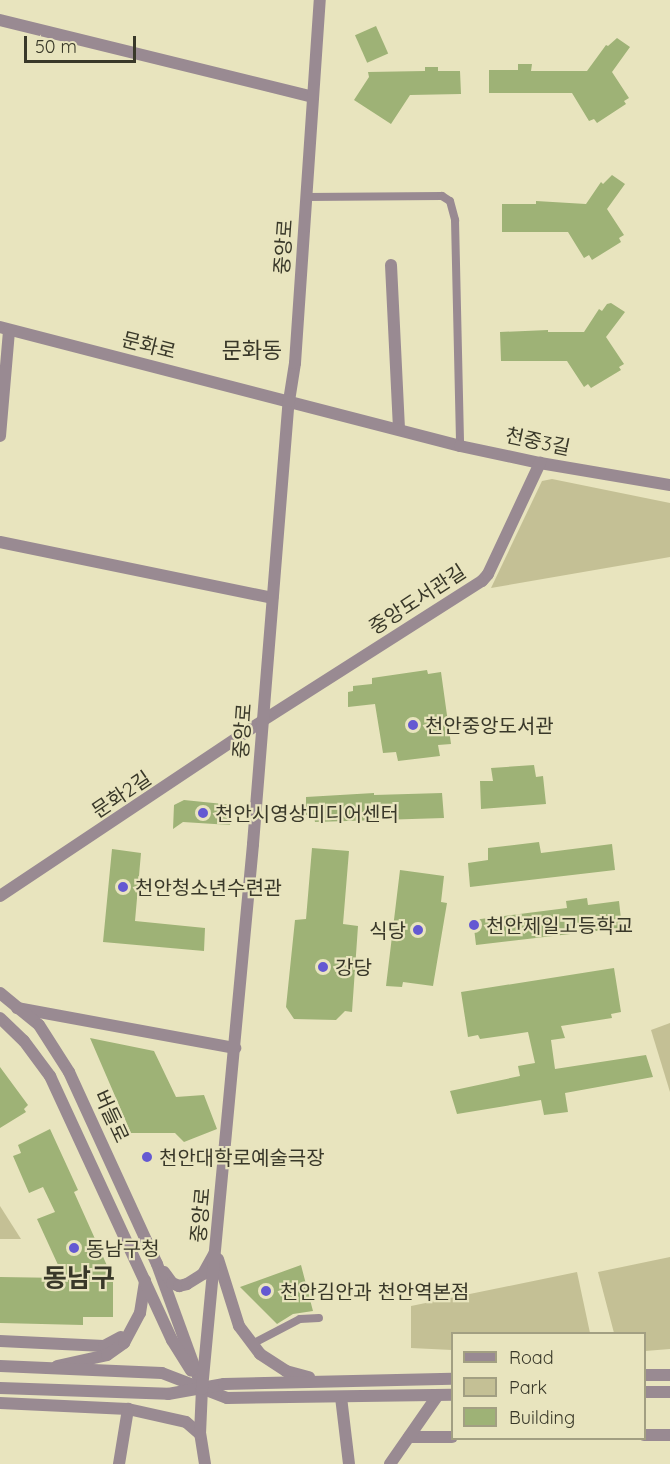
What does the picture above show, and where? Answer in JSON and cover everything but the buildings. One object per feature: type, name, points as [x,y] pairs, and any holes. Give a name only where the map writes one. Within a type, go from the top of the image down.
[{"type":"street","name":"중앙로","points":[[205,1464],[200,1434],[202,1389],[235,1048],[289,401],[295,363],[320,0]]},
{"type":"street","points":[[0,20],[314,97]]},
{"type":"street","points":[[391,265],[399,429]]},
{"type":"street","points":[[0,436],[5,329]]},
{"type":"street","name":"문화로","points":[[5,329],[289,401]]},
{"type":"street","name":"천중3길","points":[[289,401],[460,446],[540,463],[670,485]]},
{"type":"street","name":"중앙도서관길","points":[[262,721],[482,581],[488,574],[540,463]]},
{"type":"street","points":[[0,542],[272,598]]},
{"type":"street","name":"문화2길","points":[[0,896],[262,721]]},
{"type":"street","name":"버들로","points":[[0,993],[39,1025],[69,1072],[157,1264],[202,1389]]},
{"type":"street","points":[[17,1008],[235,1048]]},
{"type":"street","name":"버들로","points":[[0,1018],[24,1041],[50,1076],[172,1340],[202,1389]]},
{"type":"street","points":[[157,1264],[172,1282],[180,1286],[203,1274],[216,1251]]},
{"type":"street","points":[[216,1251],[239,1326],[260,1354],[286,1371],[325,1381]]},
{"type":"street","points":[[49,1368],[107,1355],[124,1343],[140,1313],[145,1280]]},
{"type":"street","points":[[0,1341],[104,1346],[131,1328]]},
{"type":"street","points":[[0,1366],[162,1373],[227,1398],[451,1395]]},
{"type":"street","points":[[646,1376],[670,1375]]},
{"type":"street","points":[[0,1388],[168,1394],[224,1384],[451,1379]]},
{"type":"street","points":[[646,1392],[670,1392]]},
{"type":"street","points":[[390,1464],[438,1395]]},
{"type":"street","points":[[341,1397],[349,1464]]},
{"type":"street","points":[[0,1403],[128,1409],[186,1422],[200,1434]]},
{"type":"street","points":[[119,1464],[128,1409]]},
{"type":"street","points":[[646,1436],[670,1435]]},
{"type":"street","points":[[409,1437],[451,1437]]},
{"type":"lane","points":[[306,197],[442,196],[450,201],[455,220],[460,446]]},
{"type":"lane","points":[[252,1344],[300,1319],[319,1318]]},
{"type":"green space","points":[[552,479],[670,503],[670,557],[491,588],[542,481]]},
{"type":"green space","points":[[670,1023],[670,1092],[651,1030]]},
{"type":"green space","points":[[0,1206],[21,1239],[0,1239]]},
{"type":"green space","points":[[670,1257],[670,1349],[646,1351],[646,1332],[614,1332],[598,1272]]},
{"type":"green space","points":[[577,1272],[590,1332],[451,1332],[451,1350],[411,1348],[411,1306]]},
{"type":"place","name":"천안중앙도서관","points":[[413,725]]},
{"type":"place","name":"천안시영상미디어센터","points":[[203,813]]},
{"type":"place","name":"천안청소년수련관","points":[[123,887]]},
{"type":"place","name":"천안제일고등학교","points":[[474,925]]},
{"type":"place","name":"식당","points":[[418,930]]},
{"type":"place","name":"강당","points":[[323,967]]},
{"type":"place","name":"천안대학로예술극장","points":[[147,1157]]},
{"type":"place","name":"동남구청","points":[[74,1248]]},
{"type":"place","name":"천안김안과 천안역본점","points":[[266,1291]]},
{"type":"district","name":"문화동","points":[[252,351]]},
{"type":"district","name":"동남구","points":[[79,1278]]}]
